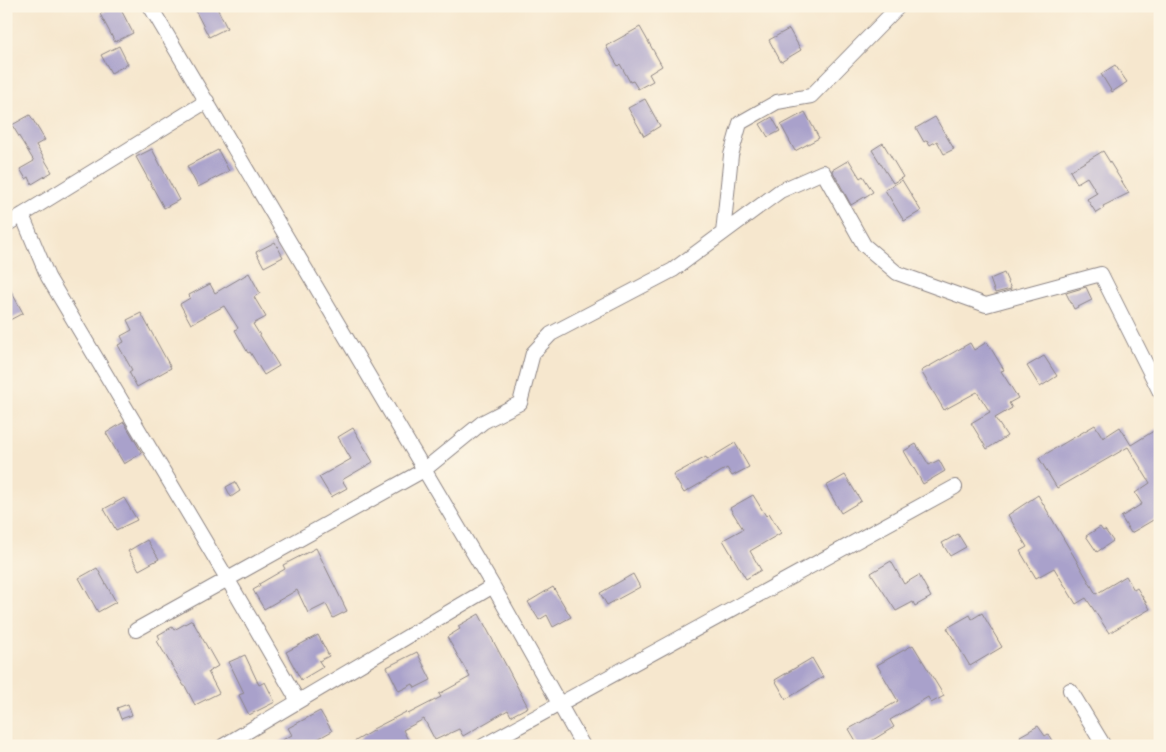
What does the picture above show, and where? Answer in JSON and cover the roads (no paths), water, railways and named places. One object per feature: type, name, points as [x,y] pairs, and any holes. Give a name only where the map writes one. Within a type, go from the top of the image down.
[{"type":"street","points":[[150,6],[493,586],[583,746]]},
{"type":"street","points":[[723,233],[731,155],[740,123],[778,102],[811,96],[899,6]]},
{"type":"street","points":[[6,225],[207,101]]},
{"type":"street","points":[[136,630],[424,470],[483,422],[520,403],[533,353],[551,334],[673,270],[780,191],[823,172],[864,245],[897,273],[986,305],[1101,274],[1160,392]]},
{"type":"street","points":[[22,216],[48,277],[298,701]]},
{"type":"street","points":[[483,746],[955,487]]},
{"type":"street","points":[[223,746],[493,586]]},
{"type":"street","points":[[1070,690],[1104,746]]}]
